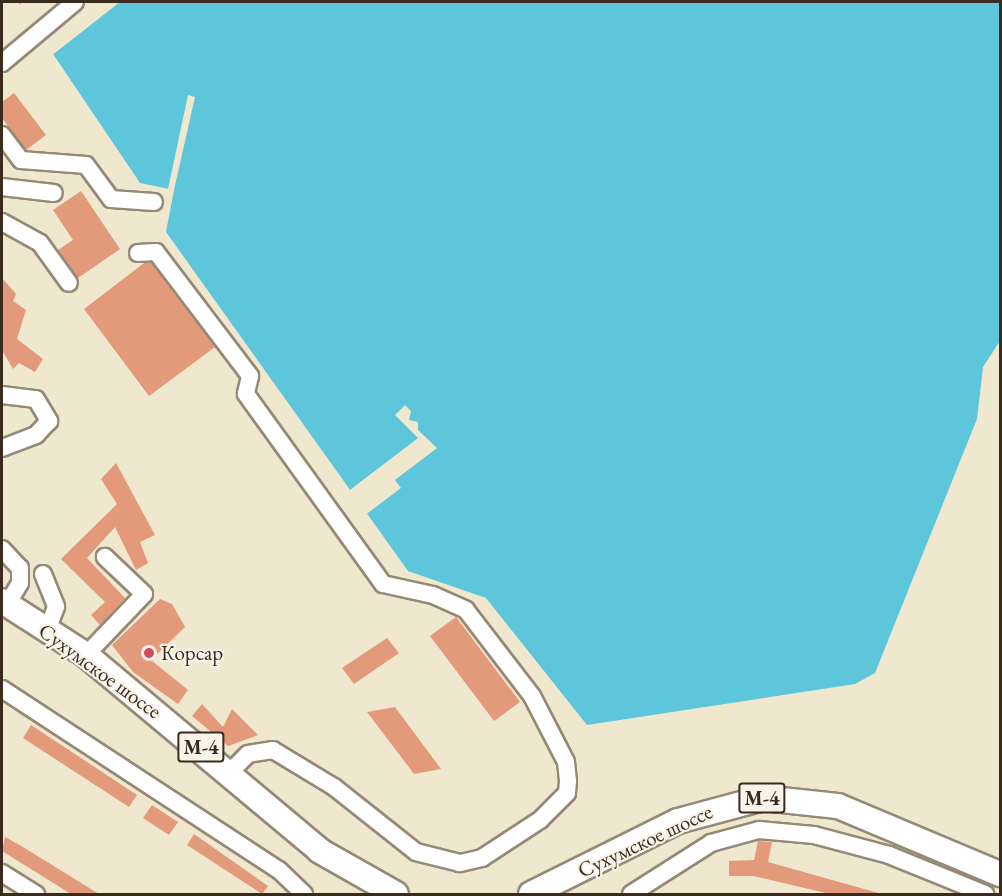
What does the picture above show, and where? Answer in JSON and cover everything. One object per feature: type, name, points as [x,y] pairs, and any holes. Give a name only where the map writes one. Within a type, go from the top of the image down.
[{"type":"highway","name":"Сухумское шоссе","points":[[4,603],[86,655],[231,771],[320,852],[369,889],[396,894]]},
{"type":"highway","name":"Сухумское шоссе","points":[[531,894],[678,821],[763,798],[848,810],[1000,874]]},
{"type":"street","points":[[2,63],[75,2]]},
{"type":"street","points":[[2,135],[21,160],[87,165],[111,199],[154,202]]},
{"type":"street","points":[[2,187],[54,193]]},
{"type":"street","points":[[2,222],[40,243],[69,284]]},
{"type":"street","points":[[138,253],[156,252],[250,376],[246,394],[383,584],[433,595],[466,610],[532,696],[566,762],[568,781],[567,793],[540,820],[482,858],[460,863],[416,852],[334,787],[273,750],[248,754],[231,771]]},
{"type":"street","points":[[2,395],[36,399],[49,421],[36,435],[2,448]]},
{"type":"street","points":[[2,549],[21,568],[20,583],[4,603]]},
{"type":"street","points":[[86,655],[144,594],[105,557]]},
{"type":"street","points":[[43,573],[56,607],[47,630]]},
{"type":"street","points":[[2,689],[279,870],[304,894]]},
{"type":"street","points":[[631,894],[711,843],[759,830],[814,835],[889,855],[985,894]]},
{"type":"street","points":[[2,873],[36,894]]},
{"type":"water","points":[[18,2],[1000,2],[1000,341],[983,367],[977,419],[875,673],[855,684],[587,725],[486,598],[408,571],[166,232],[174,190],[140,183]]},
{"type":"pier","points":[[22,2],[120,2],[51,56],[19,5]]},
{"type":"pier","points":[[188,95],[195,97],[174,190],[168,189]]},
{"type":"pier","points":[[405,405],[411,411],[409,420],[418,422],[418,430],[437,448],[395,480],[401,488],[364,516],[346,493],[418,438],[395,415]]},
{"type":"building","points":[[14,93],[46,135],[26,150],[2,118],[2,102]]},
{"type":"building","points":[[81,191],[120,249],[78,278],[58,250],[73,240],[53,210]]},
{"type":"building","points":[[144,263],[151,263],[215,347],[149,396],[84,309]]},
{"type":"building","points":[[2,278],[16,294],[13,301],[26,310],[17,339],[43,359],[35,372],[19,363],[13,369],[2,350]]},
{"type":"building","points":[[116,463],[155,535],[140,542],[148,563],[136,570],[115,527],[87,558],[125,598],[100,625],[91,615],[105,602],[61,559],[117,504],[101,479]]},
{"type":"building","points":[[160,599],[172,604],[185,627],[151,660],[188,690],[178,704],[133,672],[112,645]]},
{"type":"building","points":[[456,617],[520,702],[494,721],[430,636]]},
{"type":"building","points":[[387,638],[399,653],[354,684],[342,668]]},
{"type":"building","points":[[202,704],[223,727],[232,709],[258,735],[228,746],[192,716]]},
{"type":"building","points":[[395,707],[441,769],[414,774],[367,712]]},
{"type":"building","points":[[31,725],[137,795],[129,807],[23,738]]},
{"type":"building","points":[[152,805],[178,822],[169,835],[143,818]]},
{"type":"building","points":[[194,834],[268,886],[262,894],[187,845]]},
{"type":"building","points":[[5,837],[99,894],[71,894],[2,851]]},
{"type":"building","points":[[758,841],[772,842],[768,862],[882,894],[830,894],[753,876],[729,876],[729,861],[754,860]]},
{"type":"place","name":"Корсар","points":[[149,653]]}]
